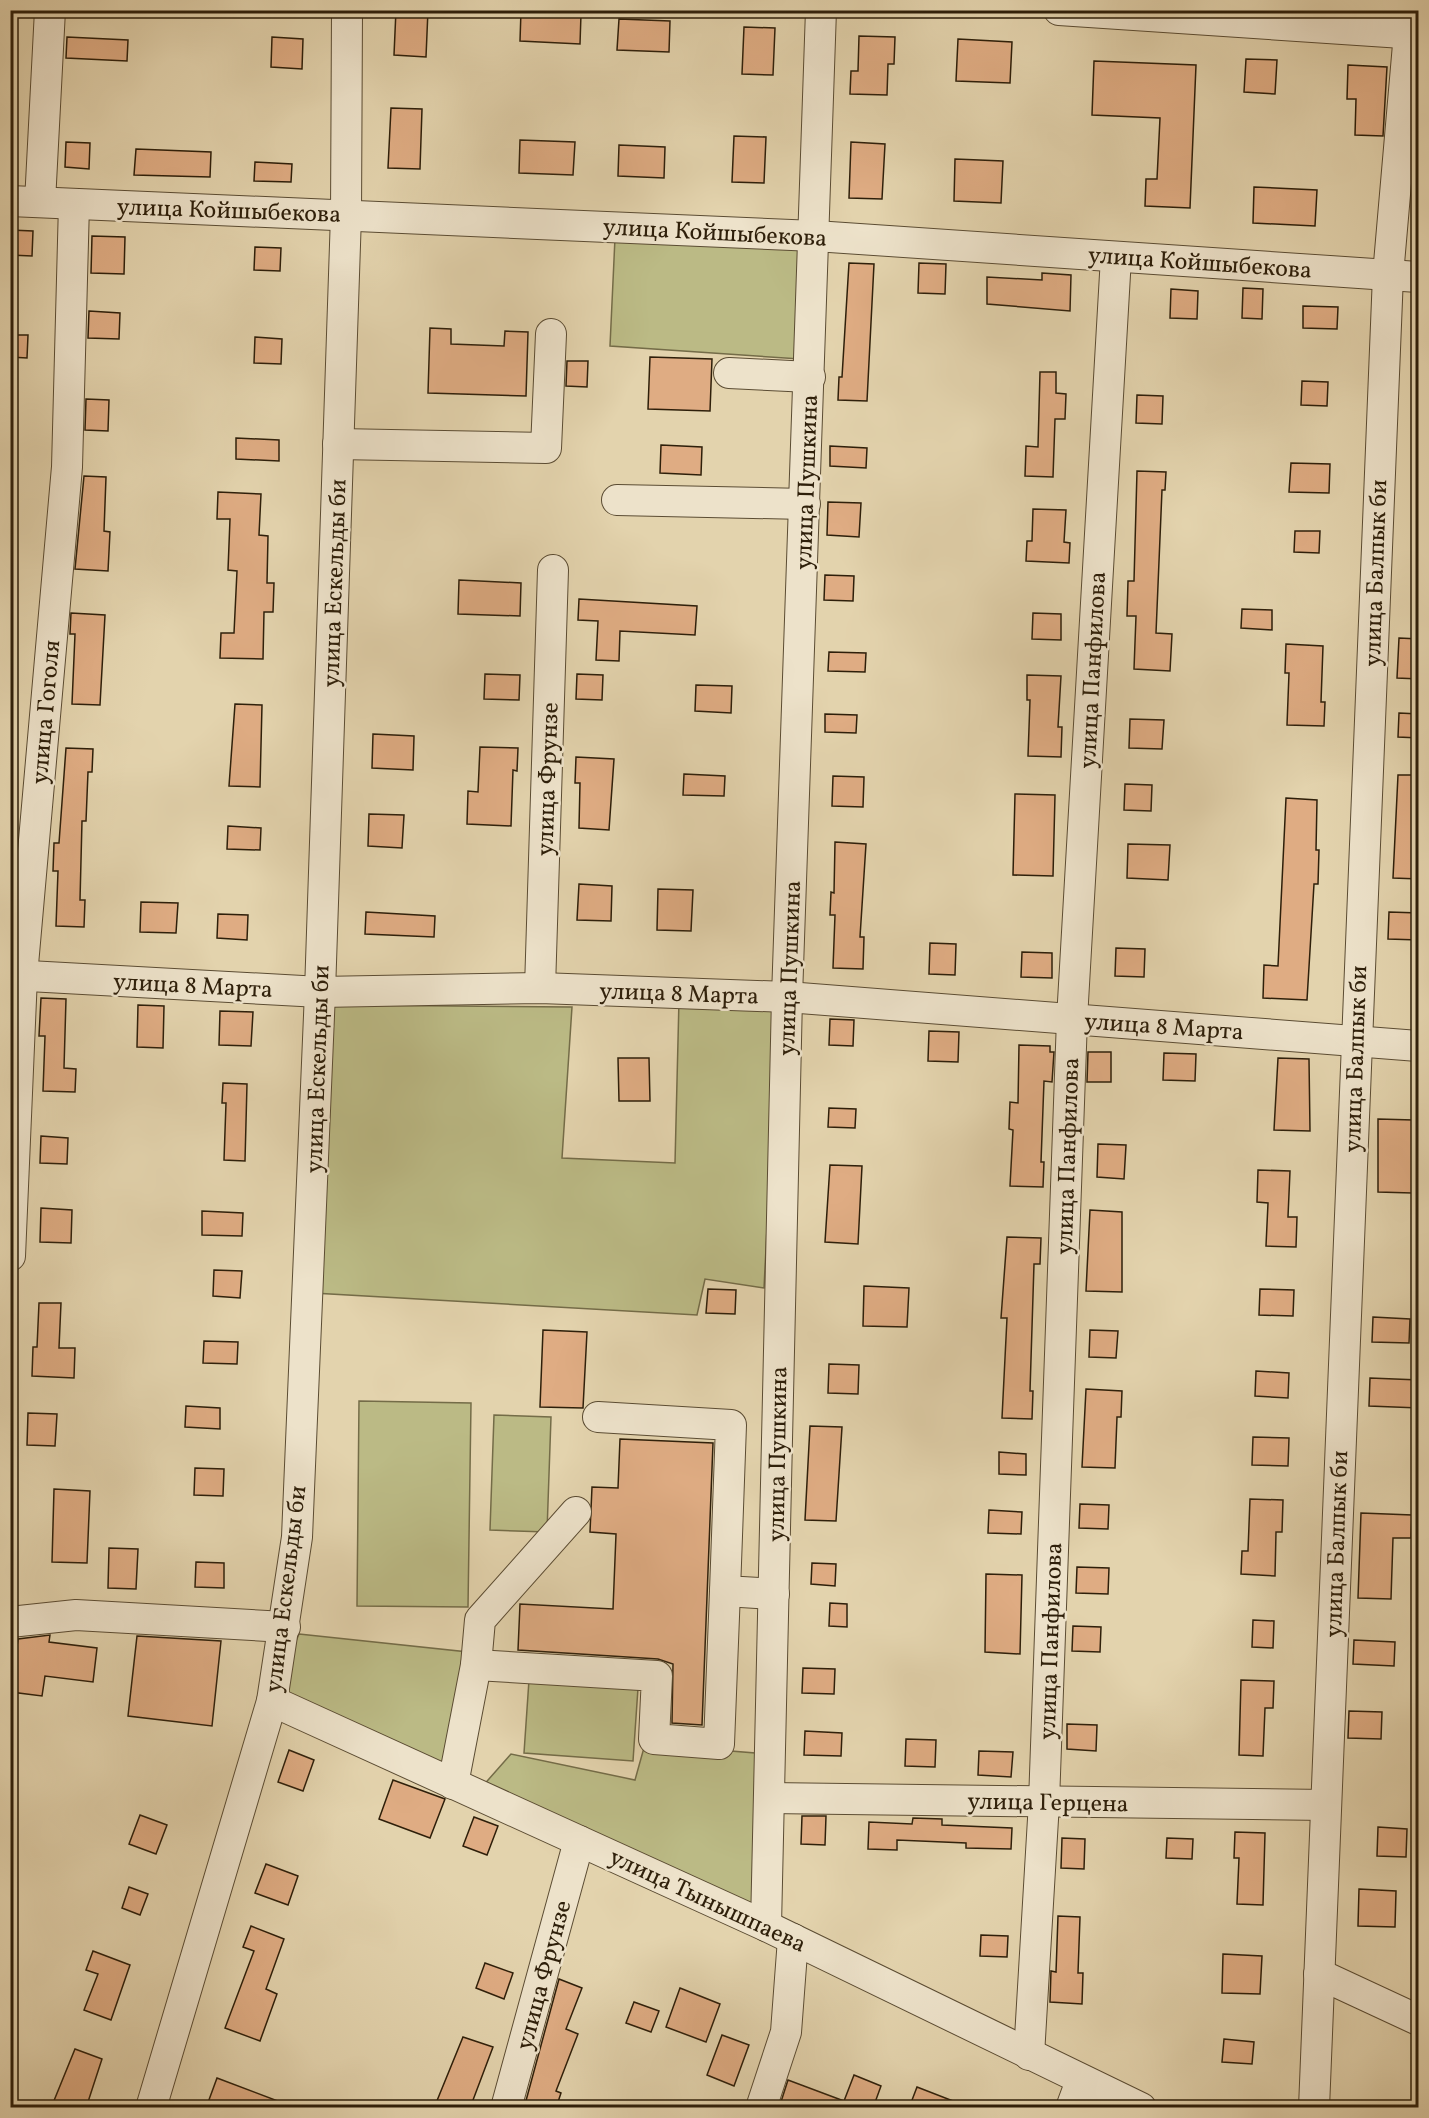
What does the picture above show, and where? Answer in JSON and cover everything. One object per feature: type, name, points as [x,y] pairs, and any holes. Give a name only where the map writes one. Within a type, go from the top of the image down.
[{"type":"street","points":[[40,202],[50,10]]},
{"type":"street","name":"улица Ескельды би","points":[[151,2108],[272,1701],[297,1537],[320,992],[346,215],[347,10]]},
{"type":"street","name":"улица Пушкина","points":[[766,1926],[787,998],[821,10]]},
{"type":"street","points":[[1059,10],[1413,26]]},
{"type":"street","name":"улица Балпык би","points":[[1314,2108],[1388,275],[1413,26]]},
{"type":"street","name":"улица Койшыбекова","points":[[10,201],[815,236],[1419,277]]},
{"type":"street","name":"улица Гоголя","points":[[10,1256],[16,975],[67,467],[74,204]]},
{"type":"street","name":"улица Панфилова","points":[[1029,2055],[1044,1802],[1072,1019],[1116,257]]},
{"type":"street","points":[[338,444],[546,448],[551,334]]},
{"type":"street","points":[[729,373],[810,377]]},
{"type":"street","points":[[617,500],[805,504]]},
{"type":"street","name":"улица Фрунзе","points":[[540,988],[553,570]]},
{"type":"street","name":"улица 8 Марта","points":[[16,975],[320,992],[540,988],[787,998],[1419,1046]]},
{"type":"street","points":[[598,1417],[777,1428]]},
{"type":"street","points":[[476,1665],[657,1676],[654,1739],[719,1744],[731,1425]]},
{"type":"street","points":[[453,1784],[476,1665],[480,1620],[576,1512]]},
{"type":"street","points":[[725,1591],[774,1594]]},
{"type":"street","points":[[10,1622],[76,1615],[285,1627]]},
{"type":"street","name":"улица Тынышпаева","points":[[272,1701],[793,1939],[1029,2055],[1076,2094],[1141,2108]]},
{"type":"street","name":"улица Герцена","points":[[769,1798],[1326,1805]]},
{"type":"street","name":"улица Фрунзе","points":[[506,2108],[579,1841]]},
{"type":"street","points":[[760,2108],[786,2032],[793,1939]]},
{"type":"street","points":[[1319,1974],[1419,2020]]},
{"type":"shaded area","points":[[615,238],[803,242],[800,359],[610,346]]},
{"type":"shaded area","points":[[679,1000],[778,1009],[764,1288],[705,1279],[697,1315],[313,1293],[333,1005],[572,1007],[562,1158],[675,1163]]},
{"type":"shaded area","points":[[359,1401],[471,1403],[468,1607],[357,1606]]},
{"type":"shaded area","points":[[494,1415],[551,1417],[547,1532],[490,1530]]},
{"type":"shaded area","points":[[299,1634],[468,1652],[446,1775],[273,1695]]},
{"type":"shaded area","points":[[529,1680],[638,1688],[633,1761],[524,1753]]},
{"type":"shaded area","points":[[645,1744],[755,1753],[757,1910],[481,1788],[511,1754],[635,1780]]},
{"type":"building","points":[[396,10],[428,10],[426,57],[394,55]]},
{"type":"building","points":[[521,11],[581,14],[580,44],[520,41]]},
{"type":"building","points":[[619,19],[670,21],[669,52],[617,50]]},
{"type":"building","points":[[744,27],[775,28],[773,75],[742,74]]},
{"type":"building","points":[[859,36],[895,37],[894,64],[888,64],[887,95],[850,94],[851,71],[858,71]]},
{"type":"building","points":[[67,37],[128,40],[127,61],[66,58]]},
{"type":"building","points":[[272,37],[303,39],[302,69],[271,67]]},
{"type":"building","points":[[958,39],[1012,42],[1010,83],[956,81]]},
{"type":"building","points":[[1246,59],[1277,60],[1275,94],[1244,92]]},
{"type":"building","points":[[1094,61],[1196,65],[1190,208],[1145,206],[1146,179],[1157,179],[1160,118],[1092,115]]},
{"type":"building","points":[[1348,65],[1387,67],[1383,136],[1355,135],[1356,99],[1347,99]]},
{"type":"building","points":[[391,108],[422,109],[420,169],[388,168]]},
{"type":"building","points":[[734,136],[766,137],[764,183],[732,182]]},
{"type":"building","points":[[520,140],[575,142],[573,175],[519,173]]},
{"type":"building","points":[[66,142],[90,143],[89,169],[65,167]]},
{"type":"building","points":[[851,142],[885,144],[882,199],[849,198]]},
{"type":"building","points":[[619,145],[665,147],[664,178],[618,176]]},
{"type":"building","points":[[136,149],[211,152],[210,177],[134,175]]},
{"type":"building","points":[[955,159],[1003,161],[1001,203],[954,201]]},
{"type":"building","points":[[255,162],[292,164],[291,182],[254,181]]},
{"type":"building","points":[[1254,187],[1317,190],[1315,226],[1253,223]]},
{"type":"building","points":[[10,230],[33,231],[32,256],[10,255]]},
{"type":"building","points":[[92,236],[125,237],[124,274],[91,273]]},
{"type":"building","points":[[255,247],[281,248],[280,271],[254,270]]},
{"type":"building","points":[[849,263],[874,264],[867,401],[838,400],[839,377],[842,377]]},
{"type":"building","points":[[919,263],[946,264],[945,294],[918,293]]},
{"type":"building","points":[[1042,273],[1071,275],[1070,311],[987,304],[987,277],[1042,280]]},
{"type":"building","points":[[1243,288],[1263,289],[1262,319],[1242,318]]},
{"type":"building","points":[[1171,289],[1198,291],[1197,319],[1170,318]]},
{"type":"building","points":[[1303,306],[1338,307],[1337,329],[1303,328]]},
{"type":"building","points":[[89,311],[120,313],[119,339],[88,338]]},
{"type":"building","points":[[430,328],[451,329],[451,344],[504,346],[505,331],[528,332],[526,396],[428,393]]},
{"type":"building","points":[[10,335],[28,335],[27,358],[10,357]]},
{"type":"building","points":[[255,337],[282,339],[281,364],[254,363]]},
{"type":"building","points":[[650,357],[712,359],[710,411],[648,409]]},
{"type":"building","points":[[567,361],[588,361],[587,387],[566,386]]},
{"type":"building","points":[[1040,372],[1056,372],[1056,393],[1066,394],[1065,419],[1055,419],[1053,477],[1025,476],[1026,446],[1038,447]]},
{"type":"building","points":[[1302,381],[1328,382],[1327,406],[1301,405]]},
{"type":"building","points":[[1137,395],[1163,396],[1162,424],[1136,423]]},
{"type":"building","points":[[86,399],[109,400],[108,431],[85,430]]},
{"type":"building","points":[[236,438],[279,440],[279,461],[236,459]]},
{"type":"building","points":[[661,445],[702,447],[701,475],[660,473]]},
{"type":"building","points":[[830,446],[867,448],[866,468],[830,466]]},
{"type":"building","points":[[1291,463],[1330,464],[1329,493],[1289,492]]},
{"type":"building","points":[[1137,471],[1166,472],[1165,490],[1162,490],[1156,633],[1172,634],[1170,671],[1134,669],[1136,616],[1127,616],[1128,581],[1134,581]]},
{"type":"building","points":[[84,476],[106,477],[104,531],[110,532],[108,571],[75,569]]},
{"type":"building","points":[[218,492],[261,494],[259,535],[268,536],[267,583],[274,583],[273,612],[264,612],[263,659],[220,658],[221,633],[234,633],[237,571],[228,570],[230,519],[217,519]]},
{"type":"building","points":[[828,502],[861,503],[859,537],[827,535]]},
{"type":"building","points":[[1033,509],[1066,510],[1064,542],[1070,543],[1069,563],[1026,561],[1027,541],[1032,541]]},
{"type":"building","points":[[1295,531],[1320,531],[1319,553],[1294,552]]},
{"type":"building","points":[[825,575],[854,576],[853,601],[824,600]]},
{"type":"building","points":[[459,580],[521,583],[520,616],[458,614]]},
{"type":"building","points":[[579,599],[697,606],[695,635],[620,631],[619,661],[596,660],[598,621],[578,620]]},
{"type":"building","points":[[1242,609],[1272,610],[1272,630],[1241,628]]},
{"type":"building","points":[[71,613],[105,615],[100,705],[72,704],[75,634],[70,634]]},
{"type":"building","points":[[1033,613],[1061,614],[1061,640],[1032,639]]},
{"type":"building","points":[[1399,638],[1419,639],[1419,679],[1397,678]]},
{"type":"building","points":[[1286,644],[1323,646],[1321,702],[1325,702],[1324,726],[1287,725],[1289,673],[1285,673]]},
{"type":"building","points":[[829,652],[866,653],[865,672],[828,671]]},
{"type":"building","points":[[485,674],[520,675],[519,700],[484,699]]},
{"type":"building","points":[[577,674],[603,675],[602,700],[576,699]]},
{"type":"building","points":[[1027,675],[1061,676],[1058,727],[1062,727],[1061,757],[1028,756],[1030,700],[1027,700]]},
{"type":"building","points":[[696,685],[732,686],[731,713],[695,711]]},
{"type":"building","points":[[235,704],[262,705],[260,787],[229,786]]},
{"type":"building","points":[[1399,713],[1419,714],[1419,738],[1398,737]]},
{"type":"building","points":[[825,714],[857,715],[856,733],[825,732]]},
{"type":"building","points":[[1130,719],[1164,720],[1162,749],[1129,748]]},
{"type":"building","points":[[373,734],[414,736],[413,770],[372,768]]},
{"type":"building","points":[[480,747],[518,748],[517,771],[513,770],[511,826],[467,824],[468,791],[478,792]]},
{"type":"building","points":[[66,748],[93,749],[92,772],[88,772],[86,821],[82,821],[80,900],[85,900],[84,927],[56,926],[58,871],[53,871],[54,843],[59,843]]},
{"type":"building","points":[[576,757],[614,759],[609,830],[579,828],[580,783],[575,783]]},
{"type":"building","points":[[684,774],[725,776],[724,796],[683,795]]},
{"type":"building","points":[[1398,775],[1419,775],[1419,879],[1393,878]]},
{"type":"building","points":[[833,776],[864,777],[863,807],[832,806]]},
{"type":"building","points":[[1125,784],[1152,785],[1151,811],[1124,810]]},
{"type":"building","points":[[1015,794],[1055,795],[1053,876],[1013,875]]},
{"type":"building","points":[[1286,798],[1317,800],[1318,884],[1314,884],[1307,1000],[1263,998],[1264,965],[1278,966]]},
{"type":"building","points":[[369,814],[404,815],[402,848],[368,846]]},
{"type":"building","points":[[228,826],[261,828],[260,850],[227,849]]},
{"type":"building","points":[[835,842],[866,844],[860,937],[864,937],[863,969],[833,968],[835,915],[830,915],[831,892],[834,893]]},
{"type":"building","points":[[1128,844],[1170,845],[1168,880],[1127,878]]},
{"type":"building","points":[[579,884],[612,886],[611,921],[577,920]]},
{"type":"building","points":[[658,889],[693,890],[691,931],[657,930]]},
{"type":"building","points":[[141,902],[178,903],[176,933],[140,932]]},
{"type":"building","points":[[366,912],[435,916],[434,937],[365,934]]},
{"type":"building","points":[[1389,912],[1419,913],[1419,940],[1388,939]]},
{"type":"building","points":[[218,914],[248,915],[247,940],[217,938]]},
{"type":"building","points":[[930,943],[956,944],[955,975],[929,974]]},
{"type":"building","points":[[1116,948],[1145,949],[1144,977],[1115,976]]},
{"type":"building","points":[[1022,952],[1052,953],[1052,978],[1021,977]]},
{"type":"building","points":[[41,998],[66,999],[64,1068],[76,1069],[75,1092],[43,1091],[45,1036],[39,1036]]},
{"type":"building","points":[[138,1005],[164,1006],[163,1048],[137,1047]]},
{"type":"building","points":[[220,1011],[253,1012],[251,1046],[219,1045]]},
{"type":"building","points":[[830,1019],[854,1020],[853,1046],[829,1045]]},
{"type":"building","points":[[929,1031],[959,1032],[958,1062],[928,1061]]},
{"type":"building","points":[[1019,1045],[1050,1046],[1050,1052],[1054,1052],[1052,1082],[1044,1081],[1041,1162],[1044,1162],[1043,1187],[1010,1186],[1013,1130],[1009,1129],[1010,1102],[1018,1103]]},
{"type":"building","points":[[1088,1052],[1111,1052],[1111,1082],[1087,1082]]},
{"type":"building","points":[[1164,1053],[1196,1054],[1195,1081],[1163,1080]]},
{"type":"building","points":[[618,1058],[649,1058],[650,1101],[619,1101]]},
{"type":"building","points":[[1278,1058],[1309,1059],[1310,1131],[1274,1130]]},
{"type":"building","points":[[223,1083],[247,1084],[245,1161],[224,1160],[226,1103],[222,1103]]},
{"type":"building","points":[[829,1108],[856,1109],[855,1128],[828,1127]]},
{"type":"building","points":[[1378,1119],[1413,1120],[1412,1193],[1378,1192]]},
{"type":"building","points":[[41,1136],[68,1138],[67,1164],[40,1163]]},
{"type":"building","points":[[1098,1144],[1126,1145],[1124,1179],[1097,1177]]},
{"type":"building","points":[[830,1165],[862,1166],[858,1244],[825,1242]]},
{"type":"building","points":[[1258,1170],[1290,1171],[1288,1217],[1297,1217],[1296,1247],[1266,1246],[1268,1203],[1257,1202]]},
{"type":"building","points":[[41,1208],[72,1210],[71,1243],[40,1242]]},
{"type":"building","points":[[1090,1210],[1122,1212],[1122,1292],[1086,1291]]},
{"type":"building","points":[[202,1211],[243,1213],[242,1236],[202,1235]]},
{"type":"building","points":[[1007,1237],[1041,1238],[1040,1264],[1034,1264],[1030,1391],[1033,1391],[1032,1419],[1002,1418],[1007,1318],[1001,1318]]},
{"type":"building","points":[[214,1270],[242,1271],[240,1298],[213,1296]]},
{"type":"building","points":[[864,1286],[909,1288],[907,1327],[863,1326]]},
{"type":"building","points":[[708,1289],[736,1290],[735,1314],[706,1313]]},
{"type":"building","points":[[1260,1289],[1294,1290],[1293,1316],[1259,1315]]},
{"type":"building","points":[[39,1303],[61,1303],[59,1348],[75,1348],[74,1378],[32,1376],[33,1347],[37,1347]]},
{"type":"building","points":[[1373,1317],[1410,1319],[1409,1343],[1372,1342]]},
{"type":"building","points":[[543,1330],[587,1332],[583,1408],[540,1407]]},
{"type":"building","points":[[1090,1330],[1118,1331],[1116,1358],[1089,1357]]},
{"type":"building","points":[[204,1341],[238,1342],[237,1364],[203,1363]]},
{"type":"building","points":[[829,1364],[859,1365],[858,1394],[828,1393]]},
{"type":"building","points":[[1256,1371],[1289,1373],[1288,1398],[1255,1396]]},
{"type":"building","points":[[1370,1378],[1419,1380],[1419,1408],[1369,1406]]},
{"type":"building","points":[[1086,1389],[1122,1391],[1121,1417],[1117,1417],[1115,1468],[1082,1467]]},
{"type":"building","points":[[186,1406],[220,1408],[220,1429],[185,1427]]},
{"type":"building","points":[[28,1413],[57,1414],[55,1446],[27,1445]]},
{"type":"building","points":[[810,1426],[842,1427],[836,1521],[805,1520]]},
{"type":"building","points":[[1253,1437],[1289,1438],[1288,1466],[1252,1465]]},
{"type":"building","points":[[620,1439],[713,1443],[702,1725],[672,1723],[673,1664],[658,1659],[518,1650],[520,1604],[613,1609],[616,1534],[590,1532],[592,1487],[618,1488]]},
{"type":"building","points":[[999,1452],[1026,1454],[1026,1475],[999,1474]]},
{"type":"building","points":[[195,1468],[224,1469],[223,1496],[194,1495]]},
{"type":"building","points":[[54,1489],[90,1491],[87,1563],[52,1562]]},
{"type":"building","points":[[1250,1499],[1283,1500],[1282,1532],[1276,1532],[1275,1576],[1241,1574],[1242,1551],[1248,1551]]},
{"type":"building","points":[[1080,1504],[1109,1505],[1108,1529],[1079,1528]]},
{"type":"building","points":[[989,1510],[1022,1512],[1021,1534],[988,1533]]},
{"type":"building","points":[[1361,1513],[1412,1515],[1411,1538],[1393,1538],[1391,1599],[1358,1598]]},
{"type":"building","points":[[109,1548],[138,1549],[136,1589],[108,1588]]},
{"type":"building","points":[[196,1562],[224,1563],[224,1588],[195,1587]]},
{"type":"building","points":[[812,1563],[836,1564],[835,1586],[811,1584]]},
{"type":"building","points":[[1077,1567],[1109,1568],[1108,1594],[1076,1593]]},
{"type":"building","points":[[986,1574],[1022,1575],[1020,1654],[985,1652]]},
{"type":"building","points":[[830,1603],[847,1604],[847,1627],[829,1626]]},
{"type":"building","points":[[1253,1620],[1274,1621],[1273,1648],[1252,1647]]},
{"type":"building","points":[[1073,1626],[1101,1627],[1100,1652],[1072,1651]]},
{"type":"building","points":[[50,1635],[49,1642],[97,1648],[93,1682],[45,1676],[42,1696],[11,1692],[18,1639]]},
{"type":"building","points":[[137,1636],[221,1641],[212,1726],[128,1716]]},
{"type":"building","points":[[1354,1640],[1395,1642],[1394,1666],[1353,1664]]},
{"type":"building","points":[[803,1668],[835,1669],[834,1694],[802,1693]]},
{"type":"building","points":[[1241,1680],[1274,1681],[1273,1708],[1265,1708],[1263,1756],[1239,1755]]},
{"type":"building","points":[[1349,1711],[1382,1712],[1381,1739],[1348,1738]]},
{"type":"building","points":[[1067,1724],[1097,1725],[1096,1751],[1067,1749]]},
{"type":"building","points":[[805,1731],[842,1733],[841,1756],[804,1755]]},
{"type":"building","points":[[906,1739],[936,1740],[935,1767],[905,1766]]},
{"type":"building","points":[[289,1750],[314,1760],[303,1791],[278,1782]]},
{"type":"building","points":[[979,1751],[1013,1752],[1011,1777],[978,1775]]},
{"type":"building","points":[[393,1780],[445,1799],[430,1838],[379,1819]]},
{"type":"building","points":[[140,1815],[167,1825],[156,1854],[129,1844]]},
{"type":"building","points":[[802,1816],[826,1816],[825,1845],[801,1844]]},
{"type":"building","points":[[474,1817],[498,1826],[487,1855],[463,1846]]},
{"type":"building","points":[[913,1818],[942,1819],[942,1825],[1012,1828],[1011,1849],[966,1848],[966,1843],[897,1840],[897,1850],[868,1849],[869,1822],[912,1824]]},
{"type":"building","points":[[1378,1827],[1407,1829],[1406,1857],[1377,1856]]},
{"type":"building","points":[[1235,1832],[1265,1833],[1263,1905],[1237,1904],[1239,1858],[1234,1858]]},
{"type":"building","points":[[1062,1838],[1085,1839],[1084,1869],[1061,1868]]},
{"type":"building","points":[[1167,1838],[1193,1839],[1192,1859],[1166,1858]]},
{"type":"building","points":[[266,1864],[298,1876],[288,1905],[255,1893]]},
{"type":"building","points":[[129,1887],[148,1894],[140,1915],[122,1908]]},
{"type":"building","points":[[1359,1889],[1396,1891],[1395,1927],[1358,1926]]},
{"type":"building","points":[[1058,1916],[1080,1917],[1078,1973],[1083,1973],[1082,2004],[1050,2002],[1051,1971],[1056,1972]]},
{"type":"building","points":[[251,1926],[284,1939],[266,1989],[277,1994],[260,2041],[225,2028],[254,1951],[243,1947]]},
{"type":"building","points":[[981,1935],[1008,1936],[1007,1957],[980,1956]]},
{"type":"building","points":[[93,1951],[130,1965],[111,2020],[84,2010],[98,1974],[86,1970]]},
{"type":"building","points":[[1223,1954],[1262,1956],[1260,1994],[1222,1993]]},
{"type":"building","points":[[485,1963],[513,1973],[504,1999],[476,1988]]},
{"type":"building","points":[[559,1979],[582,1988],[566,2029],[578,2034],[556,2091],[561,2093],[556,2108],[524,2108]]},
{"type":"building","points":[[680,1988],[720,2004],[706,2042],[666,2027]]},
{"type":"building","points":[[634,2002],[659,2011],[651,2032],[626,2023]]},
{"type":"building","points":[[722,2035],[749,2045],[734,2086],[707,2075]]},
{"type":"building","points":[[463,2037],[493,2047],[470,2108],[434,2108]]},
{"type":"building","points":[[1224,2039],[1254,2042],[1252,2064],[1222,2062]]},
{"type":"building","points":[[75,2049],[102,2059],[86,2108],[51,2108]]},
{"type":"building","points":[[854,2075],[881,2086],[873,2108],[779,2108],[788,2080],[844,2101]]},
{"type":"building","points":[[217,2078],[291,2106],[291,2108],[206,2108]]},
{"type":"building","points":[[917,2087],[966,2106],[966,2108],[909,2108]]}]
